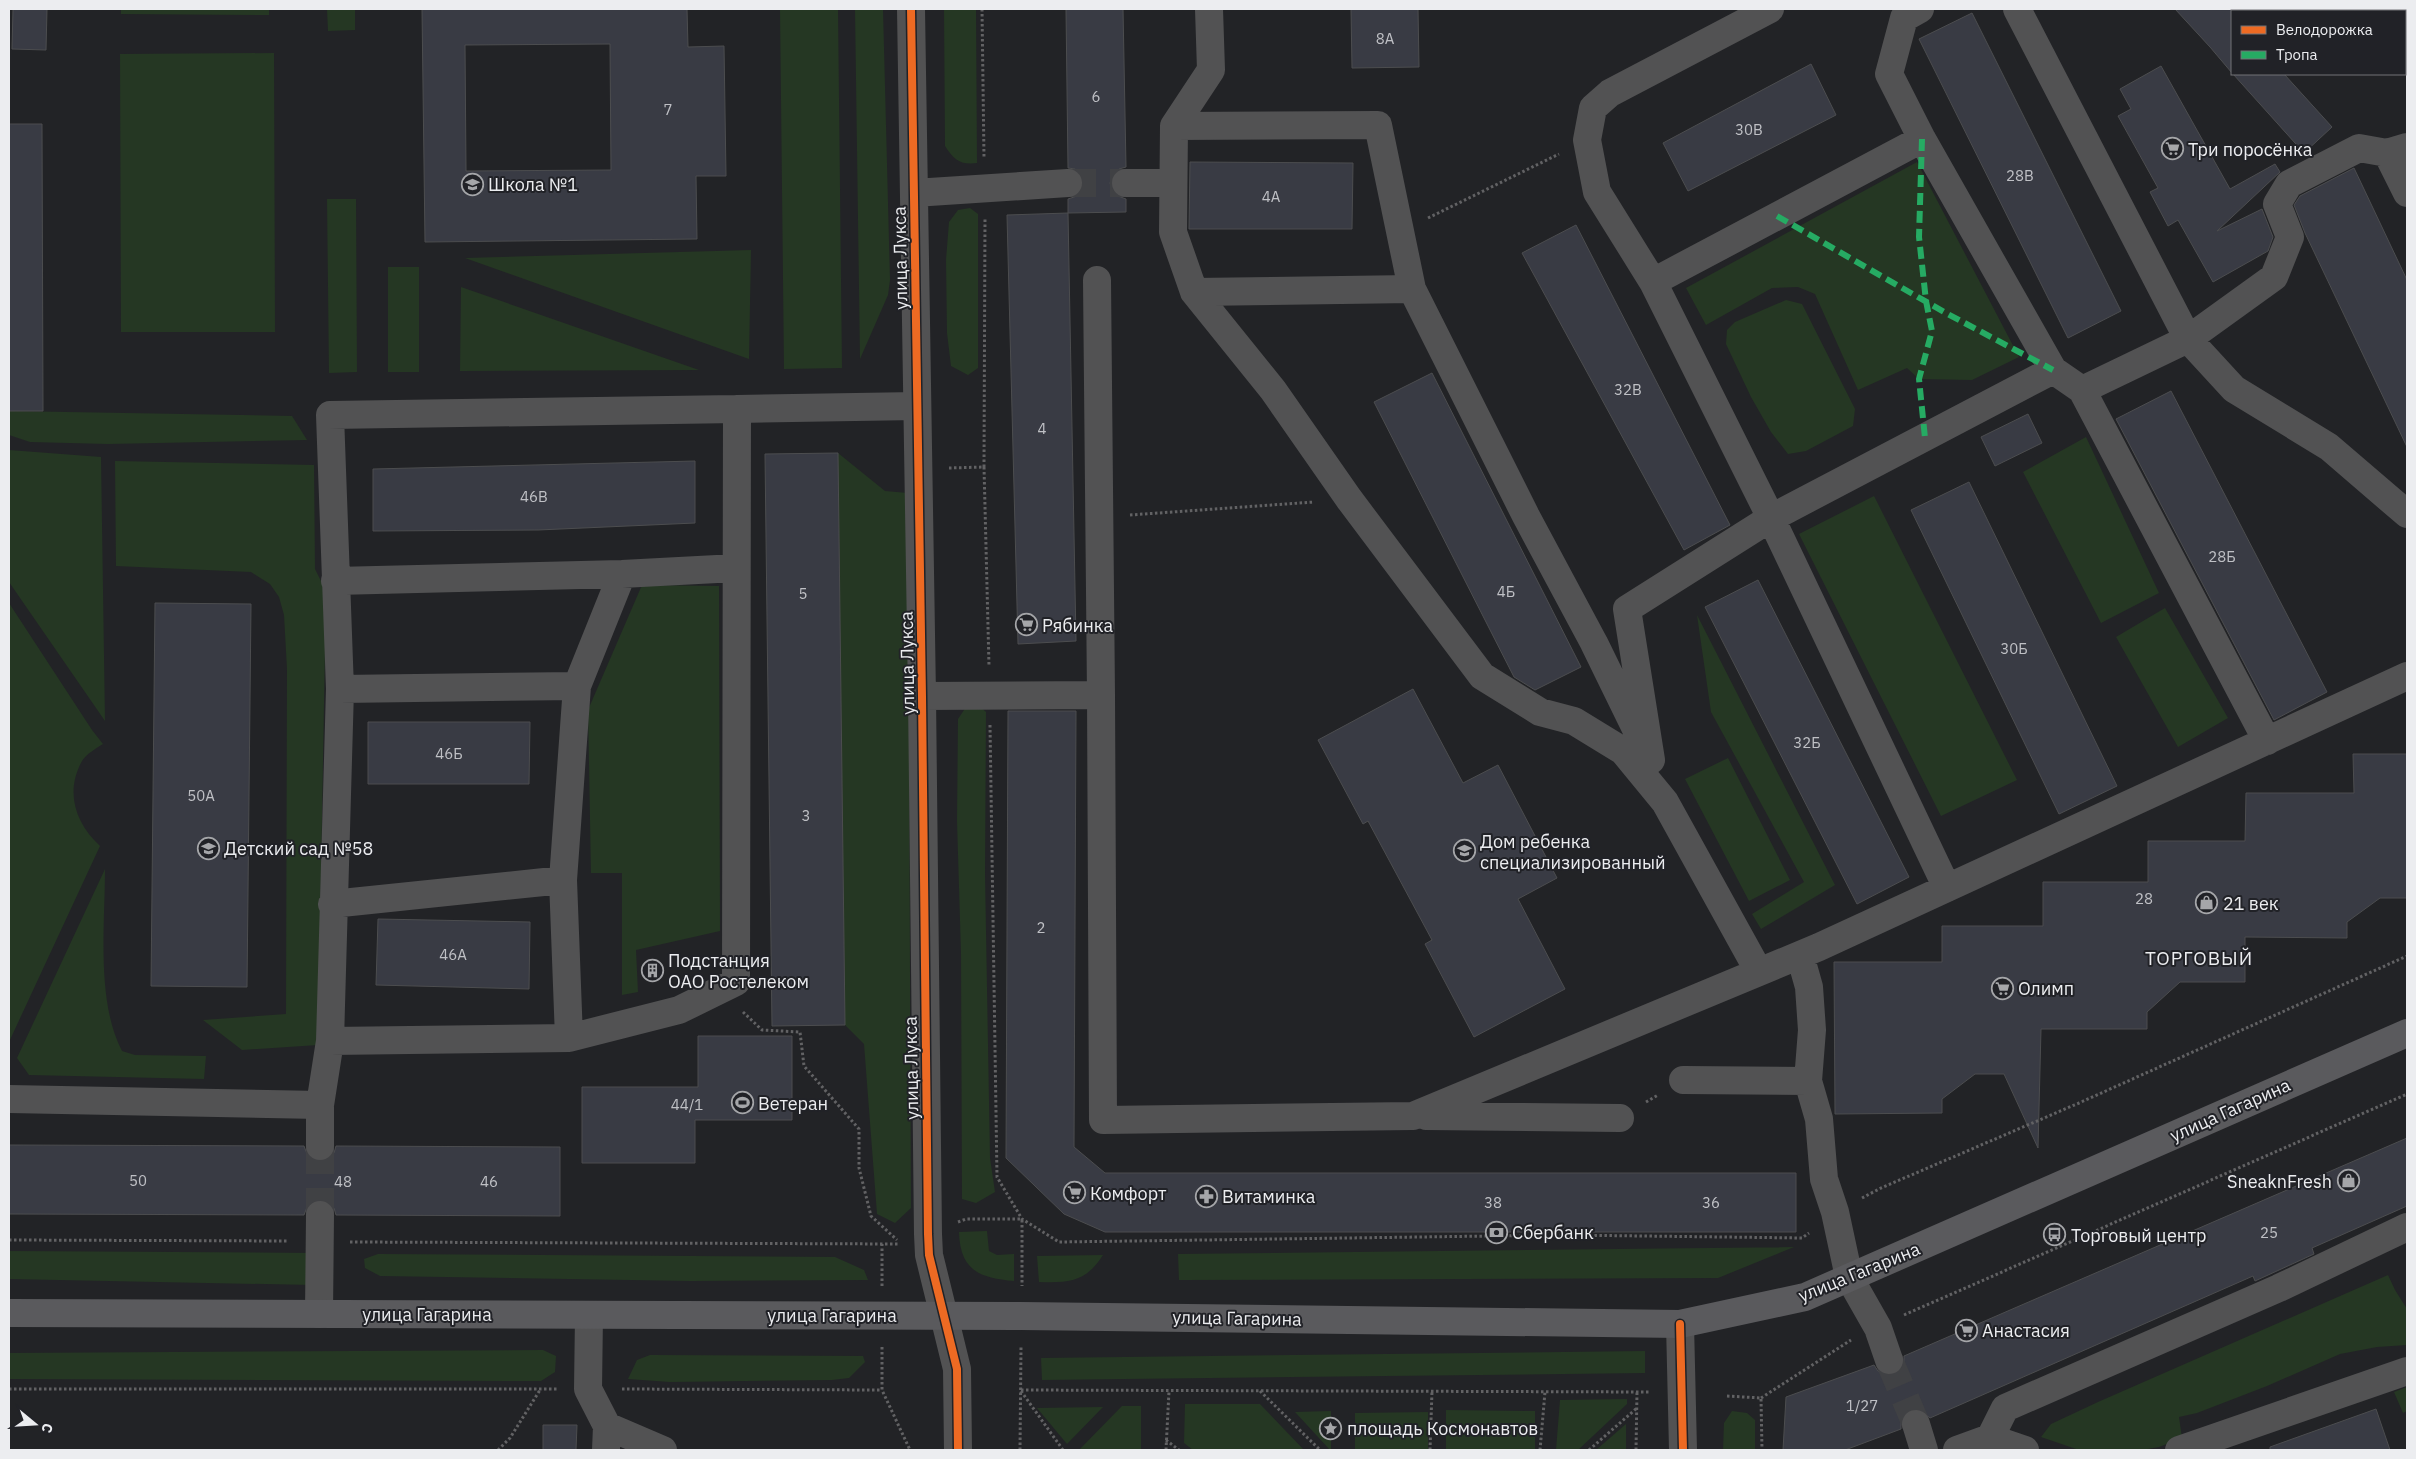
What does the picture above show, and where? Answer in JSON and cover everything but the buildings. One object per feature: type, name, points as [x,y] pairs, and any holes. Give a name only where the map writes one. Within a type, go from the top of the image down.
[{"type":"main road","name":"улица Гагарина","points":[[9,1313],[945,1315],[1680,1324],[1805,1297],[2407,1032]]},
{"type":"street","name":"улица Лукса","points":[[911,9],[919,468],[928,1234],[929,1254],[957,1369],[958,1450]]},
{"type":"street","points":[[1209,9],[1210,70],[1174,126],[1173,232],[1194,292],[1273,390],[1349,499],[1482,676],[1540,712],[1574,722],[1623,751],[1665,802]]},
{"type":"street","points":[[1770,9],[1610,93],[1593,108],[1587,140],[1597,192],[1653,282],[1771,518],[1947,888]]},
{"type":"street","points":[[2017,9],[2188,339],[2234,389],[2329,447],[2407,514]]},
{"type":"street","points":[[1905,12],[1888,74],[1922,139],[2053,370],[2082,390],[2267,741]]},
{"type":"street","points":[[1174,126],[1378,125],[1412,289],[1526,516],[1594,643],[1651,760],[1665,802],[1759,972]]},
{"type":"street","points":[[1653,282],[1922,139]]},
{"type":"street","points":[[2082,390],[2188,339],[2274,277],[2290,236],[2277,204],[2289,184],[2359,148],[2397,150],[2407,192]]},
{"type":"street","points":[[914,193],[1068,183]]},
{"type":"street","points":[[1126,183],[1172,183]]},
{"type":"street","points":[[1096,280],[1101,695],[1103,1120],[1414,1116],[1620,1118]]},
{"type":"street","points":[[1194,292],[1412,289]]},
{"type":"street","points":[[1651,760],[1627,609],[1771,518],[2053,370]]},
{"type":"street","points":[[320,1146],[320,1105],[330,1041],[332,904],[340,689],[330,415],[917,406]]},
{"type":"street","points":[[330,1041],[569,1038],[679,1010],[736,982],[737,409]]},
{"type":"street","points":[[336,581],[622,574],[736,568]]},
{"type":"street","points":[[569,1038],[563,880],[577,686],[622,574]]},
{"type":"street","points":[[1414,1116],[1800,955],[2407,676]]},
{"type":"street","points":[[340,689],[577,686]]},
{"type":"street","points":[[922,696],[1101,695]]},
{"type":"street","points":[[332,904],[563,880]]},
{"type":"street","points":[[1800,955],[1809,988],[1812,1030],[1808,1081],[1818,1119],[1824,1179],[1835,1212],[1849,1277],[1878,1328],[1890,1360]]},
{"type":"street","points":[[1683,1080],[1808,1081]]},
{"type":"street","points":[[9,1099],[320,1105]]},
{"type":"street","points":[[1990,1438],[2006,1408],[2279,1288],[2407,1227]]},
{"type":"street","points":[[319,1314],[320,1228]]},
{"type":"street","points":[[589,1315],[588,1389],[607,1438],[663,1450]]},
{"type":"street","points":[[1680,1324],[1683,1450]]},
{"type":"street","points":[[2179,1450],[2407,1371]]},
{"type":"street","points":[[1916,1424],[1924,1450]]},
{"type":"street","points":[[1957,1450],[1990,1438],[2025,1450]]},
{"type":"path","points":[[982,9],[985,188],[984,467],[997,1177],[1022,1219],[1059,1242],[1563,1235],[1802,1238],[1835,1212],[1881,1188],[2079,1103],[2407,956]]},
{"type":"path","points":[[1400,232],[1587,140]]},
{"type":"path","points":[[919,468],[984,467]]},
{"type":"path","points":[[1099,517],[1349,499]]},
{"type":"path","points":[[9,1240],[320,1228],[901,1244],[871,1216],[859,1168],[859,1129],[804,1066],[800,1032],[762,1030],[744,1012]]},
{"type":"path","points":[[1620,1118],[1683,1080]]},
{"type":"path","points":[[1727,1396],[1761,1398],[1858,1336],[2407,1094]]},
{"type":"path","points":[[966,1218],[1022,1219]]},
{"type":"path","points":[[1022,1219],[1022,1278]]},
{"type":"path","points":[[9,1389],[882,1390],[910,1450]]},
{"type":"path","points":[[498,1450],[510,1438],[541,1389]]},
{"type":"path","points":[[1021,1390],[1658,1392]]},
{"type":"path","points":[[1020,1450],[1021,1390]]},
{"type":"path","points":[[1021,1390],[1063,1450]]},
{"type":"path","points":[[1166,1450],[1169,1391]]},
{"type":"path","points":[[1260,1391],[1320,1450]]},
{"type":"path","points":[[1430,1450],[1432,1391]]},
{"type":"path","points":[[1540,1450],[1545,1392]]},
{"type":"path","points":[[1636,1450],[1637,1392]]},
{"type":"path","points":[[1761,1398],[1762,1450]]},
{"type":"path","points":[[1589,1450],[1637,1408]]},
{"type":"path","points":[[1166,1440],[1179,1450]]},
{"type":"green space","points":[[121,9],[269,9],[269,15],[121,14]]},
{"type":"green space","points":[[327,9],[355,9],[355,30],[328,31]]},
{"type":"green space","points":[[780,9],[838,9],[842,368],[784,369]]},
{"type":"green space","points":[[855,9],[883,9],[890,280],[888,295],[860,359]]},
{"type":"green space","points":[[944,9],[976,9],[977,163],[966,163],[958,160],[951,155],[945,146]]},
{"type":"green space","points":[[274,53],[275,332],[121,332],[120,54]]},
{"type":"green space","points":[[1917,162],[2019,357],[1972,380],[1919,379],[1907,368],[1858,390],[1815,294],[1798,287],[1772,288],[1706,325],[1686,288]]},
{"type":"green space","points":[[327,199],[356,199],[357,372],[329,373]]},
{"type":"green space","points":[[970,208],[978,214],[978,368],[968,375],[951,366],[947,333],[946,260],[949,222],[958,210]]},
{"type":"green space","points":[[751,250],[749,359],[465,258]]},
{"type":"green space","points":[[388,267],[419,267],[419,372],[388,372]]},
{"type":"green space","points":[[461,287],[699,370],[460,371]]},
{"type":"green space","points":[[1786,300],[1802,304],[1855,409],[1853,426],[1806,451],[1788,454],[1771,432],[1751,397],[1726,344],[1727,330],[1735,322]]},
{"type":"green space","points":[[9,411],[292,416],[307,440],[108,444],[30,442],[9,435]]},
{"type":"green space","points":[[2086,437],[2159,593],[2101,623],[2023,472]]},
{"type":"green space","points":[[9,450],[101,457],[105,721],[9,582]]},
{"type":"green space","points":[[838,453],[885,491],[908,493],[911,1208],[895,1223],[877,1214],[864,1044],[845,1025]]},
{"type":"green space","points":[[115,461],[314,465],[315,569],[326,591],[318,1045],[242,1050],[203,1020],[286,1014],[287,669],[284,615],[279,597],[270,584],[251,572],[116,566]]},
{"type":"green space","points":[[1874,496],[2017,780],[1941,816],[1799,534]]},
{"type":"green space","points":[[642,585],[719,586],[720,931],[636,950],[638,992],[622,995],[622,873],[591,873],[588,710]]},
{"type":"green space","points":[[9,603],[103,744],[84,758],[74,784],[75,806],[79,817],[91,837],[100,846],[9,1042]]},
{"type":"green space","points":[[2165,608],[2228,718],[2178,747],[2116,637]]},
{"type":"green space","points":[[1697,615],[1835,885],[1761,929],[1752,914],[1804,882],[1711,712]]},
{"type":"green space","points":[[977,704],[986,712],[985,874],[990,1158],[995,1192],[976,1203],[962,1199],[961,953],[957,821],[958,719],[966,707]]},
{"type":"green space","points":[[1728,758],[1790,880],[1749,901],[1685,779]]},
{"type":"green space","points":[[105,869],[105,986],[108,1009],[122,1051],[135,1055],[206,1056],[204,1079],[29,1075],[17,1058]]},
{"type":"green space","points":[[987,1231],[989,1251],[997,1255],[1014,1254],[1014,1281],[1002,1280],[981,1274],[974,1270],[963,1255],[959,1232]]},
{"type":"green space","points":[[1794,1247],[1718,1278],[1179,1280],[1178,1254]]},
{"type":"green space","points":[[9,1251],[315,1253],[313,1285],[9,1279]]},
{"type":"green space","points":[[378,1254],[835,1257],[864,1270],[868,1280],[691,1281],[380,1276],[365,1268],[364,1259]]},
{"type":"green space","points":[[1103,1255],[1090,1271],[1076,1279],[1059,1282],[1039,1282],[1037,1256]]},
{"type":"green space","points":[[2388,1275],[2407,1309],[2407,1345],[2377,1347],[2340,1354],[2267,1386],[2197,1413],[2179,1417],[2182,1438],[2159,1447],[2142,1450],[2079,1450],[2041,1437],[2051,1424],[2098,1402]]},
{"type":"green space","points":[[543,1350],[556,1356],[555,1372],[541,1381],[9,1379],[9,1353]]},
{"type":"green space","points":[[1645,1351],[1645,1373],[1042,1380],[1041,1358]]},
{"type":"green space","points":[[650,1355],[863,1356],[865,1362],[849,1378],[832,1380],[670,1382],[628,1379],[637,1360]]},
{"type":"green space","points":[[2407,1387],[2407,1411],[2403,1413],[2394,1392]]},
{"type":"green space","points":[[1627,1399],[1627,1404],[1578,1450],[1556,1450],[1560,1400]]},
{"type":"green space","points":[[1185,1404],[1260,1404],[1304,1450],[1193,1450],[1184,1443]]},
{"type":"green space","points":[[1122,1406],[1141,1406],[1141,1450],[1079,1450]]},
{"type":"green space","points":[[1103,1407],[1067,1444],[1037,1408]]},
{"type":"green space","points":[[1446,1410],[1535,1411],[1535,1450],[1446,1450]]},
{"type":"green space","points":[[1331,1411],[1331,1450],[1330,1450],[1295,1412]]},
{"type":"green space","points":[[1732,1411],[1747,1413],[1755,1420],[1755,1450],[1723,1450],[1724,1423]]},
{"type":"green space","points":[[1428,1412],[1428,1450],[1355,1450],[1355,1413]]},
{"type":"green space","points":[[1626,1424],[1626,1450],[1596,1450]]},
{"type":"tunnel","points":[[1068,183],[1126,183]]},
{"type":"tunnel","points":[[320,1146],[320,1215]]},
{"type":"tunnel","points":[[1889,1360],[1916,1424]]},
{"type":"marked path","points":[[1922,139],[1919,237],[1926,301],[1932,331],[1919,379],[1925,438]]},
{"type":"marked path","points":[[1777,216],[1944,312],[2053,370]]},
{"type":"cycle path","points":[[911,9],[928,1234],[929,1255],[957,1369],[958,1450]]},
{"type":"cycle path","points":[[1680,1324],[1683,1450]]},
{"type":"place","name":"Три поросёнка","points":[[2172,149]]},
{"type":"place","name":"Школа №1","points":[[472,184]]},
{"type":"place","name":"Рябинка","points":[[1026,625]]},
{"type":"place","name":"Детский сад №58","points":[[208,848]]},
{"type":"place","name":"Дом ребенка специализированный","points":[[1464,851]]},
{"type":"place","name":"21 век","points":[[2207,903]]},
{"type":"place","name":"Подстанция ОАО Ростелеком","points":[[652,970]]},
{"type":"place","name":"Олимп","points":[[2002,988]]},
{"type":"place","name":"Ветеран","points":[[742,1103]]},
{"type":"place","name":"SneaknFresh","points":[[2348,1181]]},
{"type":"place","name":"Комфорт","points":[[1074,1193]]},
{"type":"place","name":"Витаминка","points":[[1206,1196]]},
{"type":"place","name":"Сбербанк","points":[[1496,1232]]},
{"type":"place","name":"Торговый центр","points":[[2055,1235]]},
{"type":"place","name":"Анастасия","points":[[1966,1330]]},
{"type":"place","name":"площадь Космонавтов","points":[[1331,1428]]},
{"type":"district","name":"ТОРГОВЫЙ","points":[[2199,958]]}]
